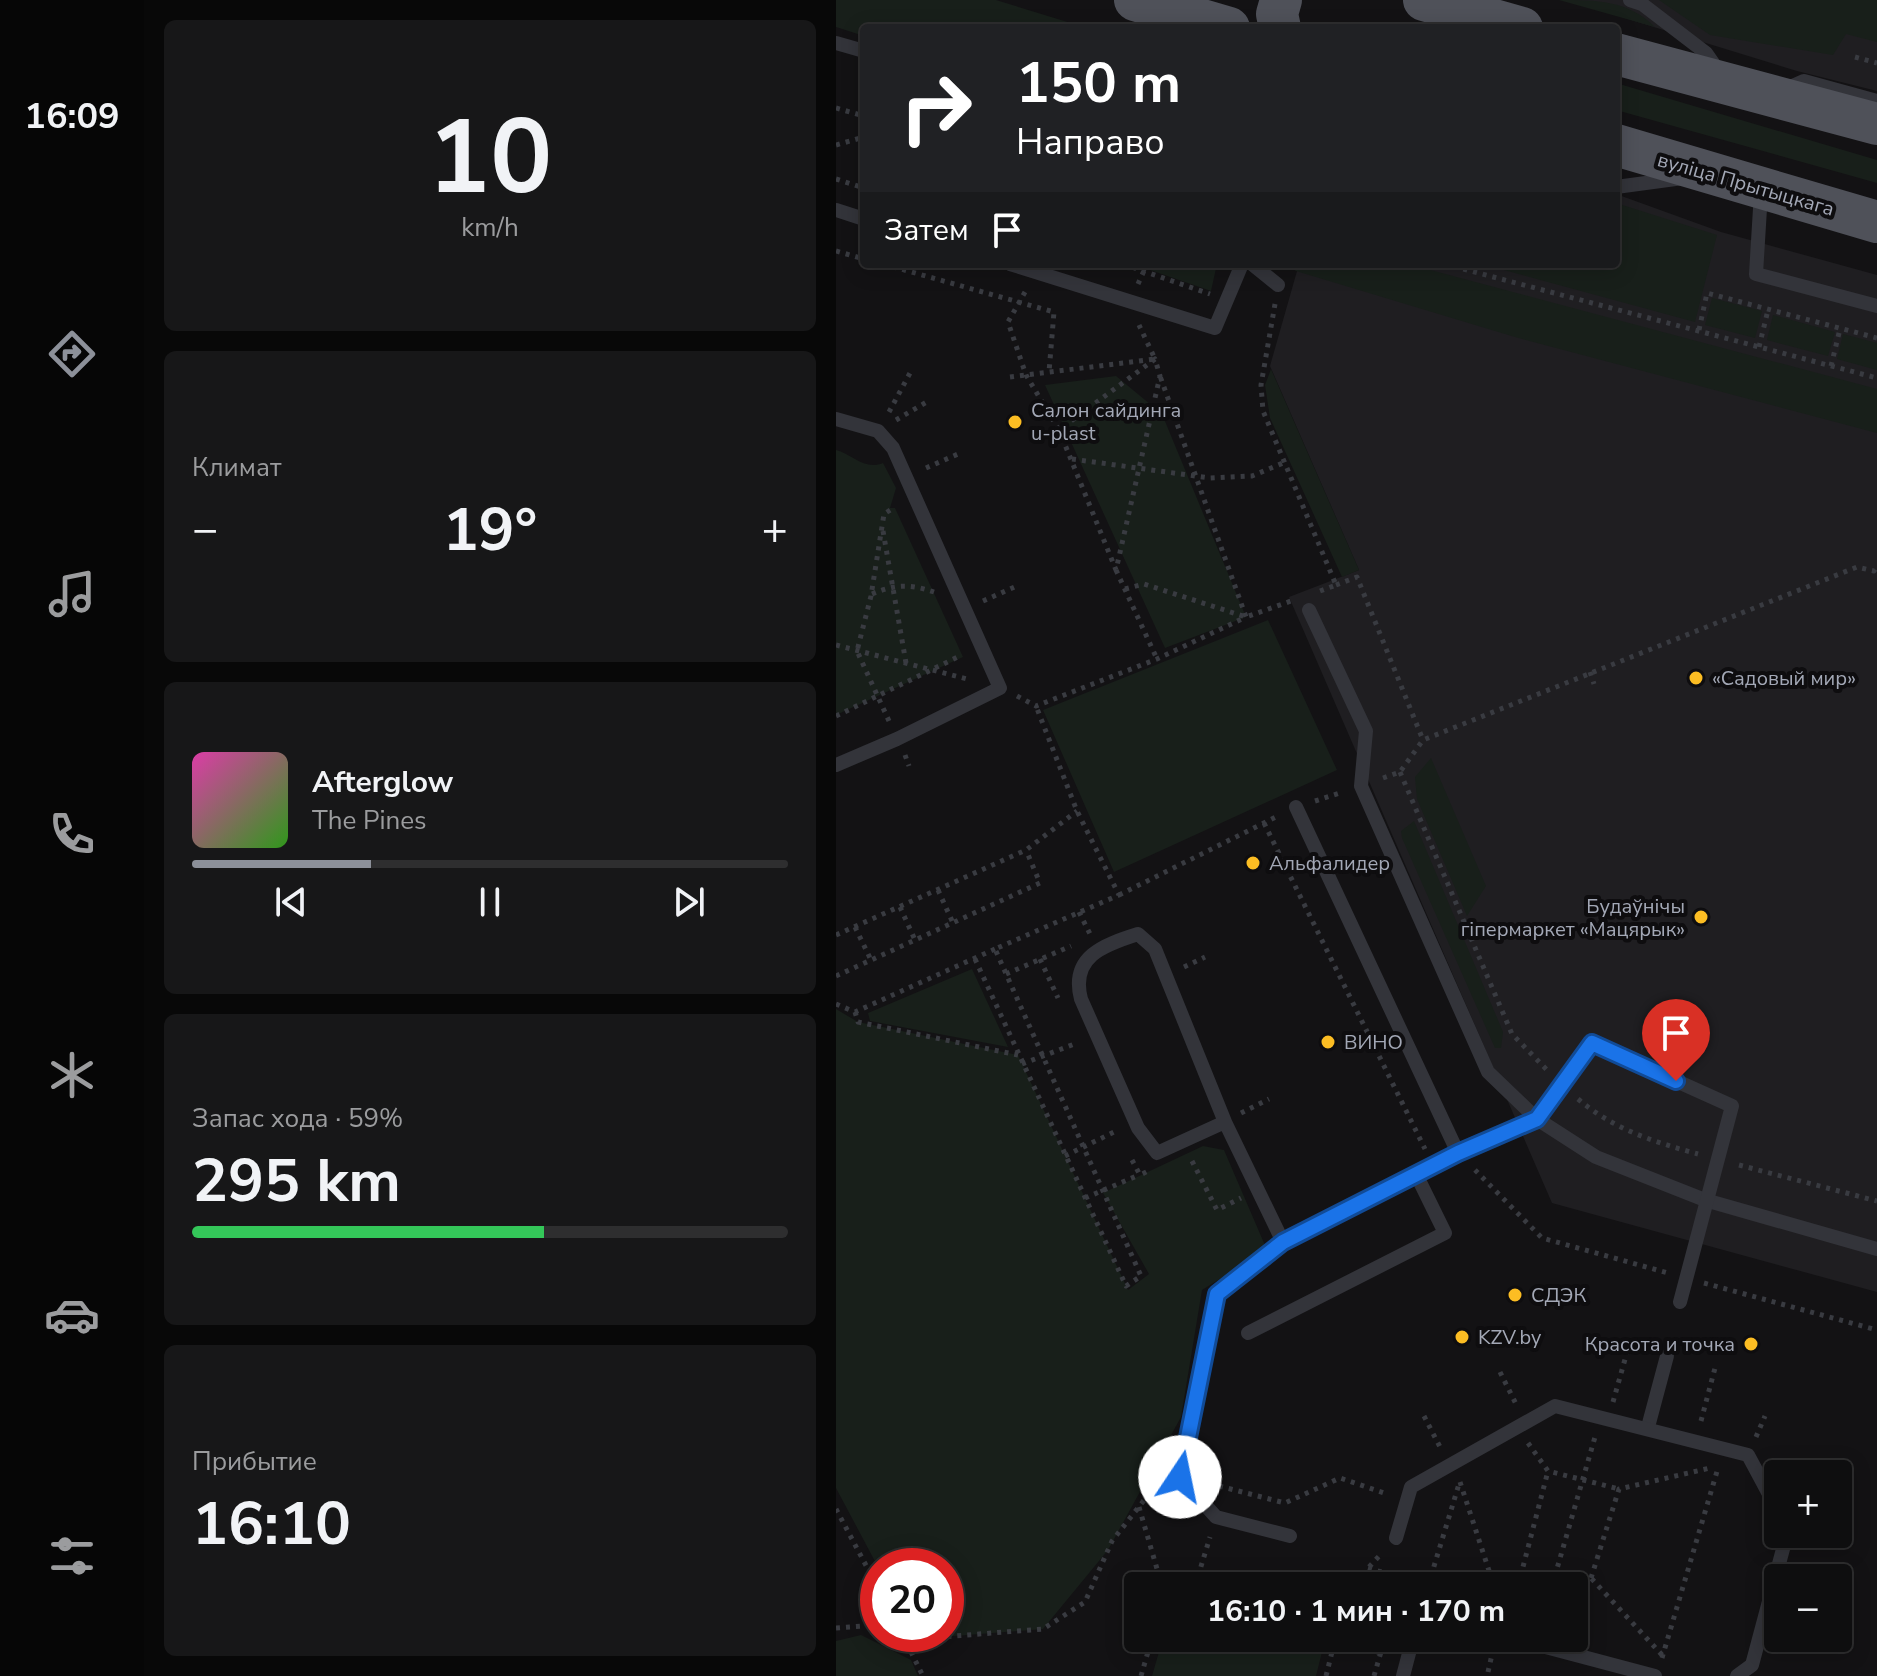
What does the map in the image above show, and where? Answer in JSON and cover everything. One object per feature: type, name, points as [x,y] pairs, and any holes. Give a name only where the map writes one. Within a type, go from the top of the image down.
[{"type":"main road","points":[[1135,0],[1216,24]]},
{"type":"main road","points":[[1279,24],[1277,14],[1281,0]]},
{"type":"main road","points":[[1424,0],[1508,24]]},
{"type":"main road","points":[[1620,55],[1877,124]]},
{"type":"main road","name":"вуліца Прытыцкага","points":[[1620,146],[1877,222]]},
{"type":"lane","points":[[1630,0],[1642,4],[1706,53],[1727,83]]},
{"type":"lane","points":[[836,43],[860,50]]},
{"type":"lane","points":[[1771,95],[1804,81],[1877,101]]},
{"type":"lane","points":[[1620,186],[1713,174]]},
{"type":"lane","points":[[1762,188],[1756,274],[1877,306]]},
{"type":"lane","points":[[836,210],[860,218]]},
{"type":"lane","points":[[1024,268],[1215,328],[1240,268]]},
{"type":"lane","points":[[1257,268],[1278,285]]},
{"type":"lane","points":[[836,419],[878,431],[893,448],[1000,688],[836,765]]},
{"type":"lane","points":[[1309,610],[1366,731],[1361,786],[1488,1072],[1537,1119],[1596,1157],[1705,1200],[1877,1249]]},
{"type":"lane","points":[[1296,807],[1458,1153]]},
{"type":"lane","points":[[1225,1122],[1157,1153],[1138,1128],[1076,980],[1082,966],[1108,943],[1138,934],[1155,949],[1225,1122],[1283,1242]]},
{"type":"lane","points":[[1290,1536],[1216,1517],[1180,1477],[1217,1294],[1283,1242],[1458,1153],[1537,1119],[1592,1043],[1732,1106],[1680,1302]]},
{"type":"lane","points":[[1248,1333],[1445,1233],[1416,1174]]},
{"type":"lane","points":[[1648,1427],[1667,1356]]},
{"type":"lane","points":[[1396,1538],[1411,1487],[1555,1406],[1648,1427],[1748,1455],[1764,1485]]},
{"type":"lane","points":[[1737,1676],[1752,1665],[1783,1548]]},
{"type":"lane","points":[[1403,1676],[1409,1652]]},
{"type":"lane","points":[[1574,1652],[1657,1671]]},
{"type":"path","points":[[1855,57],[1877,63]]},
{"type":"path","points":[[836,108],[860,115]]},
{"type":"path","points":[[836,145],[860,138]]},
{"type":"path","points":[[836,179],[860,187]]},
{"type":"path","points":[[836,251],[860,258]]},
{"type":"path","points":[[897,268],[1054,312],[1049,372]]},
{"type":"path","points":[[1135,268],[1214,295],[1217,285]]},
{"type":"path","points":[[1459,268],[1877,378]]},
{"type":"path","points":[[1034,271],[1008,322],[1026,375],[1059,430],[1116,570],[1157,659],[1246,617],[1357,577],[1423,740]]},
{"type":"path","points":[[1278,285],[1261,385],[1263,411],[1336,585]]},
{"type":"path","points":[[1699,330],[1707,293],[1877,338]]},
{"type":"path","points":[[1128,301],[1155,359],[1246,617]]},
{"type":"path","points":[[1759,347],[1768,310]]},
{"type":"path","points":[[1831,366],[1840,329]]},
{"type":"path","points":[[1010,377],[1155,359]]},
{"type":"path","points":[[1059,430],[1155,359]]},
{"type":"path","points":[[878,431],[910,373]]},
{"type":"path","points":[[1116,570],[1160,376]]},
{"type":"path","points":[[878,431],[930,400]]},
{"type":"path","points":[[897,739],[857,651],[872,595],[884,514],[895,508],[906,481],[958,454]]},
{"type":"path","points":[[1071,459],[1195,476],[1252,476],[1283,463]]},
{"type":"path","points":[[895,508],[901,522]]},
{"type":"path","points":[[882,526],[906,663]]},
{"type":"path","points":[[1119,895],[1296,807],[1400,772],[1423,740],[1857,567],[1876,572]]},
{"type":"path","points":[[927,578],[939,605]]},
{"type":"path","points":[[1125,589],[1144,584],[1246,617]]},
{"type":"path","points":[[872,595],[894,585],[913,585],[934,592]]},
{"type":"path","points":[[965,609],[1019,585]]},
{"type":"path","points":[[836,716],[929,669],[963,657],[957,644]]},
{"type":"path","points":[[1590,672],[1594,684]]},
{"type":"path","points":[[836,935],[1026,850],[1077,811]]},
{"type":"path","points":[[1264,823],[1425,1149],[1458,1153],[1542,1238]]},
{"type":"path","points":[[836,976],[1040,883],[1026,850]]},
{"type":"path","points":[[938,890],[953,923]]},
{"type":"path","points":[[900,907],[915,940]]},
{"type":"path","points":[[1006,974],[1092,937],[1079,912]]},
{"type":"path","points":[[855,927],[871,960]]},
{"type":"path","points":[[836,1004],[855,1012],[995,949]]},
{"type":"path","points":[[975,959],[1126,1286],[1141,1276]]},
{"type":"path","points":[[855,1012],[858,1022],[1018,1055]]},
{"type":"path","points":[[1022,1064],[1078,1042]]},
{"type":"path","points":[[1065,1156],[1118,1130]]},
{"type":"path","points":[[1085,1198],[1140,1175]]},
{"type":"path","points":[[1556,1572],[1596,1435],[1629,1345]]},
{"type":"path","points":[[1696,1440],[1715,1368]]},
{"type":"path","points":[[1500,1372],[1526,1423]]},
{"type":"path","points":[[1424,1416],[1449,1465]]},
{"type":"path","points":[[1584,1432],[1611,1439]]},
{"type":"path","points":[[1514,1450],[1538,1437]]},
{"type":"path","points":[[1527,1442],[1548,1471],[1619,1489],[1719,1466]]},
{"type":"path","points":[[1703,1462],[1719,1466]]},
{"type":"path","points":[[1657,1671],[1719,1466]]},
{"type":"path","points":[[1522,1572],[1548,1471]]},
{"type":"path","points":[[1433,1572],[1460,1481],[1473,1473]]},
{"type":"path","points":[[964,1635],[1043,1629],[1085,1602],[1112,1541],[1156,1485],[1180,1477],[1285,1503],[1340,1478],[1407,1500]]},
{"type":"path","points":[[1460,1481],[1489,1572]]},
{"type":"path","points":[[1588,1580],[1619,1489]]},
{"type":"path","points":[[1139,1507],[1158,1572]]},
{"type":"path","points":[[836,1509],[860,1554]]},
{"type":"path","points":[[1199,1572],[1216,1517]]},
{"type":"path","points":[[1367,1572],[1396,1538]]},
{"type":"path","points":[[1368,1568],[1382,1572]]},
{"type":"path","points":[[1591,1578],[1663,1656]]},
{"type":"path","points":[[836,1628],[860,1626]]},
{"type":"path","points":[[1648,1651],[1663,1656]]},
{"type":"path","points":[[911,1652],[923,1676]]},
{"type":"path","points":[[1141,1676],[1148,1652]]},
{"type":"path","points":[[1326,1676],[1332,1652]]},
{"type":"path","points":[[1374,1676],[1381,1653],[1378,1652]]},
{"type":"path","points":[[1488,1672],[1493,1652]]},
{"type":"shaded area","points":[[836,0],[996,0],[1074,24],[860,24],[860,35],[836,27]]},
{"type":"shaded area","points":[[1559,0],[1611,3],[1634,11],[1655,27]]},
{"type":"shaded area","points":[[1566,0],[1877,0],[1877,91],[1797,71]]},
{"type":"shaded area","points":[[1659,0],[1877,0],[1877,42],[1846,34],[1833,55],[1710,35]]},
{"type":"shaded area","points":[[1620,84],[1877,160],[1877,183],[1620,111]]},
{"type":"shaded area","points":[[1620,195],[1721,232],[1877,275],[1877,1292],[1552,1203],[1289,597],[1359,570],[1270,366],[1298,268],[1620,268]]},
{"type":"shaded area","points":[[1620,204],[1717,235],[1695,322],[1497,268],[1620,268]]},
{"type":"shaded area","points":[[1150,268],[1216,268],[1211,291]]},
{"type":"shaded area","points":[[1291,268],[1423,268],[1877,389],[1877,433],[1515,337]]},
{"type":"shaded area","points":[[1712,298],[1762,311],[1755,338],[1705,325]]},
{"type":"shaded area","points":[[1773,315],[1835,332],[1828,356],[1767,340]]},
{"type":"shaded area","points":[[1843,334],[1877,343],[1877,370],[1837,359]]},
{"type":"shaded area","points":[[1271,369],[1359,570],[1342,577],[1270,418],[1265,385]]},
{"type":"shaded area","points":[[1116,376],[1162,414],[1246,617],[1165,648],[1045,385]]},
{"type":"shaded area","points":[[836,450],[870,465],[883,463],[896,488],[890,508],[895,508],[963,657],[836,715]]},
{"type":"shaded area","points":[[1268,620],[1337,770],[1114,872],[1043,710]]},
{"type":"shaded area","points":[[1431,758],[1486,886],[1467,916],[1417,799],[1415,777]]},
{"type":"shaded area","points":[[1414,821],[1503,1032],[1501,1048],[1495,1048],[1402,838],[1401,831]]},
{"type":"shaded area","points":[[972,969],[1008,1047],[870,1021],[868,1013]]},
{"type":"shaded area","points":[[836,1009],[858,1022],[1018,1055],[1128,1290],[1149,1274],[1103,1193],[1203,1146],[1224,1150],[1267,1250],[1202,1290],[1181,1417],[1108,1550],[1043,1629],[964,1635],[964,1548],[868,1548],[836,1488]]},
{"type":"shaded area","points":[[860,1635],[860,1652],[895,1652],[911,1660],[918,1676],[836,1676],[836,1641]]},
{"type":"shaded area","points":[[1159,1652],[1322,1652],[1316,1676],[1152,1676]]},
{"type":"place","name":"Салон сайдинга u-plast","points":[[1015,422]]},
{"type":"place","name":"«Садовый мир»","points":[[1696,678]]},
{"type":"place","name":"Альфалидер","points":[[1253,863]]},
{"type":"place","name":"Будаўнічы гіпермаркет «Мацярык»","points":[[1701,917]]},
{"type":"place","name":"ВИНО","points":[[1328,1042]]},
{"type":"place","name":"СДЭК","points":[[1515,1295]]},
{"type":"place","name":"KZV.by","points":[[1462,1337]]},
{"type":"place","name":"Красота и точка","points":[[1751,1344]]},
{"type":"route","points":[[1180,1477],[1217,1294],[1283,1242],[1458,1153],[1537,1119],[1592,1043],[1676,1081]]}]
